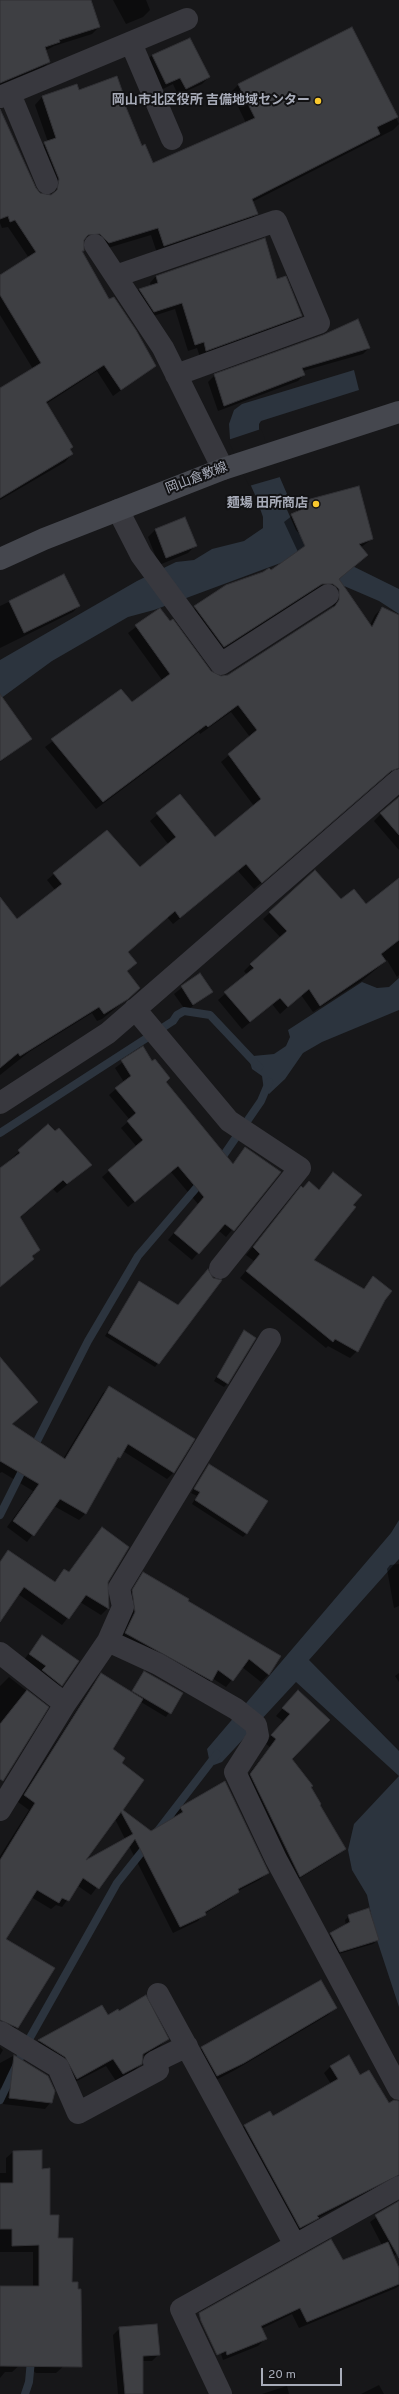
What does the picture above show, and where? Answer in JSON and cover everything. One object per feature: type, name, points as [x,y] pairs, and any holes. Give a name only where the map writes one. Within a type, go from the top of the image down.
[{"type":"main road","name":"岡山倉敷線","points":[[0,559],[44,539],[231,466],[270,452],[399,412]]},
{"type":"street","points":[[47,182],[5,96],[187,19]]},
{"type":"street","points":[[131,43],[172,139]]},
{"type":"street","points":[[116,276],[276,221],[319,323],[176,375]]},
{"type":"street","points":[[95,245],[163,348],[176,375],[231,466]]},
{"type":"street","points":[[118,510],[137,548],[221,664],[328,594]]},
{"type":"street","points":[[0,1103],[108,1033],[399,780]]},
{"type":"street","points":[[135,1009],[229,1121],[300,1168],[220,1268]]},
{"type":"street","points":[[0,1810],[65,1704],[108,1641],[123,1607],[119,1588],[270,1339]]},
{"type":"street","points":[[108,1641],[158,1664],[236,1709],[256,1725],[258,1736],[235,1772],[276,1859],[399,2089]]},
{"type":"street","points":[[0,1653],[65,1704]]},
{"type":"street","points":[[158,1994],[295,2245]]},
{"type":"street","points":[[0,2032],[58,2067],[78,2112],[158,2070],[154,2062],[187,2046]]},
{"type":"street","points":[[221,2394],[181,2309],[399,2187]]},
{"type":"shaded area","points":[[354,370],[359,390],[261,421],[259,424],[259,429],[287,494],[284,503],[296,530],[310,545],[399,589],[399,614],[379,601],[286,561],[154,610],[128,617],[52,661],[0,699],[0,660],[137,581],[176,562],[194,560],[212,549],[244,541],[263,528],[263,517],[256,497],[230,439],[229,424],[234,410],[242,404]]},
{"type":"shaded area","points":[[399,978],[399,1010],[322,1042],[303,1053],[285,1079],[269,1094],[264,1090],[262,1076],[252,1069],[250,1062],[253,1056],[274,1054],[286,1046],[290,1037],[288,1030],[362,982],[377,988],[389,987]]},
{"type":"shaded area","points":[[399,1520],[399,1559],[309,1660],[399,1751],[399,1776],[296,1682],[222,1762],[214,1765],[209,1759],[207,1749],[391,1533]]},
{"type":"shaded area","points":[[399,1776],[399,2007],[376,1937],[367,1895],[352,1870],[348,1850],[354,1824]]},
{"type":"pier","points":[[261,429],[280,477],[249,486],[228,440]]},
{"type":"building","points":[[0,0],[91,0],[100,27],[59,40],[60,42],[45,47],[50,62],[0,83]]},
{"type":"building","points":[[352,27],[398,117],[377,127],[380,134],[252,199],[258,214],[164,246],[158,228],[109,243],[100,234],[88,235],[84,240],[84,251],[82,251],[109,299],[114,297],[136,330],[156,366],[121,390],[104,365],[46,402],[73,447],[70,449],[73,454],[0,498],[0,388],[41,363],[0,295],[0,275],[36,252],[15,220],[10,222],[8,216],[0,219],[0,109],[36,188],[40,193],[51,195],[57,190],[59,179],[44,142],[56,138],[42,96],[77,84],[79,90],[117,76],[125,99],[123,100],[142,146],[145,144],[153,163],[255,118],[238,84]]},
{"type":"building","points":[[190,38],[210,77],[186,89],[180,78],[166,84],[152,55]]},
{"type":"building","points":[[265,238],[277,279],[286,276],[302,316],[206,351],[204,342],[195,345],[182,303],[154,312],[139,289],[158,283],[156,276]]},
{"type":"building","points":[[358,319],[370,348],[302,368],[305,375],[224,406],[214,374],[323,335]]},
{"type":"building","points":[[359,486],[373,539],[359,544],[368,555],[339,579],[372,627],[382,607],[399,615],[399,768],[391,771],[262,883],[246,864],[180,918],[175,911],[128,952],[137,963],[127,971],[140,988],[128,999],[104,1014],[99,1007],[20,1056],[18,1053],[0,1068],[0,897],[17,919],[62,884],[53,873],[107,830],[140,867],[176,837],[156,813],[180,794],[215,837],[261,799],[228,754],[257,730],[238,705],[208,727],[206,725],[103,802],[51,739],[121,689],[132,702],[170,674],[135,625],[160,608],[170,621],[173,619],[211,671],[221,676],[228,675],[335,606],[339,600],[339,589],[333,584],[322,584],[224,647],[194,606],[226,585],[263,572],[269,568],[271,570],[305,546],[291,514],[305,508],[303,501]]},
{"type":"building","points":[[185,517],[197,546],[166,558],[155,529]]},
{"type":"building","points":[[64,574],[80,606],[24,633],[9,601]]},
{"type":"building","points":[[0,694],[32,739],[0,761]]},
{"type":"building","points":[[399,797],[399,835],[380,813]]},
{"type":"building","points":[[315,870],[341,899],[354,889],[366,904],[399,878],[399,940],[381,954],[386,961],[320,1006],[309,989],[288,1007],[280,998],[250,1022],[224,992],[254,968],[250,964],[287,931],[269,912]]},
{"type":"building","points":[[200,973],[213,992],[193,1005],[181,986]]},
{"type":"building","points":[[143,1046],[152,1061],[155,1059],[170,1078],[166,1082],[233,1164],[245,1147],[281,1172],[234,1231],[225,1224],[199,1254],[174,1233],[204,1197],[178,1166],[135,1202],[108,1170],[143,1140],[127,1121],[136,1113],[115,1088],[131,1076],[121,1060]]},
{"type":"building","points":[[48,1124],[55,1131],[59,1128],[92,1165],[67,1184],[63,1180],[20,1217],[40,1250],[32,1256],[34,1259],[0,1287],[0,1168],[20,1153],[18,1150]]},
{"type":"building","points":[[333,1172],[362,1195],[353,1205],[356,1207],[314,1260],[364,1289],[373,1276],[392,1291],[385,1300],[358,1352],[335,1339],[333,1342],[246,1271],[260,1254],[253,1247],[301,1186],[303,1188],[309,1181],[319,1190]]},
{"type":"building","points":[[208,1269],[213,1278],[222,1280],[159,1364],[108,1333],[139,1281],[178,1305]]},
{"type":"building","points":[[244,1330],[256,1338],[228,1384],[217,1377]]},
{"type":"building","points":[[0,1357],[38,1402],[12,1424],[65,1459],[109,1386],[195,1439],[174,1473],[128,1444],[120,1458],[118,1457],[86,1514],[60,1499],[34,1536],[13,1521],[39,1484],[0,1461]]},
{"type":"building","points":[[209,1464],[268,1501],[247,1534],[195,1500],[200,1492],[194,1489]]},
{"type":"building","points":[[102,1527],[129,1547],[108,1582],[109,1609],[86,1595],[69,1619],[24,1587],[0,1622],[0,1562],[8,1550],[55,1582],[64,1569],[69,1572]]},
{"type":"building","points":[[143,1572],[189,1599],[188,1601],[281,1656],[269,1675],[249,1659],[233,1681],[218,1670],[212,1681],[125,1633],[135,1612],[132,1590]]},
{"type":"building","points":[[42,1635],[79,1661],[62,1686],[42,1670],[46,1666],[29,1654]]},
{"type":"building","points":[[144,1671],[183,1693],[171,1714],[132,1691]]},
{"type":"building","points":[[101,1673],[143,1699],[113,1749],[125,1758],[122,1763],[144,1780],[123,1810],[151,1831],[183,1812],[180,1807],[225,1781],[269,1873],[238,1889],[239,1892],[205,1912],[206,1915],[180,1927],[135,1839],[99,1889],[83,1878],[69,1901],[62,1898],[59,1903],[37,1890],[6,1939],[55,1968],[18,2028],[0,2020],[0,1860],[35,1803],[24,1795]],"holes":[[[121,1812],[133,1834],[86,1860]]]},
{"type":"building","points":[[27,1690],[49,1707],[3,1781],[0,1779],[0,1724]]},
{"type":"building","points":[[298,1690],[330,1720],[292,1759],[313,1786],[311,1787],[321,1804],[320,1805],[346,1849],[300,1877],[250,1774],[276,1739],[271,1735],[290,1714],[282,1708]]},
{"type":"building","points":[[369,1908],[379,1940],[340,1952],[330,1933],[350,1922],[348,1915]]},
{"type":"building","points":[[321,1980],[337,2008],[244,2063],[217,2076],[201,2047]]},
{"type":"building","points":[[146,1995],[169,2039],[143,2054],[142,2064],[123,2074],[113,2059],[77,2079],[65,2057],[38,2040],[102,2005],[108,2015],[118,2009],[119,2011]]},
{"type":"building","points":[[14,2055],[48,2076],[55,2091],[52,2103],[9,2098]]},
{"type":"building","points":[[349,2055],[360,2075],[369,2070],[389,2103],[394,2100],[399,2101],[399,2175],[317,2216],[319,2218],[300,2228],[244,2125],[270,2111],[273,2116],[338,2079],[330,2066]]},
{"type":"building","points":[[42,2150],[42,2169],[50,2168],[50,2215],[59,2215],[58,2238],[73,2238],[72,2282],[78,2282],[78,2289],[81,2289],[82,2367],[0,2366],[0,2286],[39,2286],[39,2245],[12,2246],[12,2229],[0,2229],[0,2183],[13,2183],[13,2151]]},
{"type":"building","points":[[399,2201],[399,2258],[375,2215]]},
{"type":"building","points":[[331,2239],[343,2260],[388,2242],[399,2268],[399,2284],[307,2322],[300,2308],[261,2326],[267,2339],[227,2355],[226,2351],[217,2355],[201,2321],[199,2313]]},
{"type":"building","points":[[157,2324],[160,2355],[143,2356],[143,2394],[125,2394],[119,2327]]},
{"type":"waterway","points":[[0,1133],[173,1021],[177,1015],[184,1011],[210,1015],[259,1067]]},
{"type":"waterway","points":[[219,1162],[261,1101],[269,1082]]},
{"type":"waterway","points":[[33,1449],[88,1341],[138,1256],[203,1180]]},
{"type":"waterway","points":[[0,1515],[25,1465]]},
{"type":"waterway","points":[[157,1832],[217,1754]]},
{"type":"waterway","points":[[0,2100],[27,2043],[117,1883],[148,1844]]},
{"type":"waterway","points":[[25,2394],[29,2382],[31,2360],[29,2357]]},
{"type":"place","name":"岡山市北区役所 吉備地域センター","points":[[318,101]]},
{"type":"place","name":"麺場 田所商店","points":[[316,504]]}]
